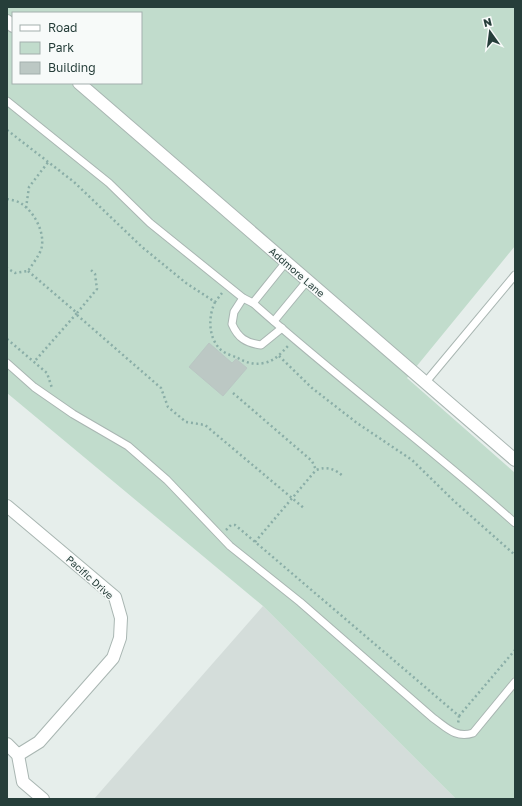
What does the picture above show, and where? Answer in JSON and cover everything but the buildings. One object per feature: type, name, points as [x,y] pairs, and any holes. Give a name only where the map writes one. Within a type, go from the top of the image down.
[{"type":"street","name":"Addmore Lane","points":[[80,84],[515,460]]},
{"type":"street","name":"Pacific Drive","points":[[7,506],[114,597],[121,618],[120,638],[113,658],[39,742],[18,754]]},
{"type":"street","points":[[7,744],[18,754],[23,782],[28,794],[43,799]]},
{"type":"lane","points":[[7,101],[109,183],[150,223],[228,286],[253,303],[367,400],[459,473],[515,523]]},
{"type":"lane","points":[[253,303],[286,262]]},
{"type":"lane","points":[[425,383],[515,275]]},
{"type":"lane","points":[[274,321],[307,280]]},
{"type":"lane","points":[[244,298],[234,312],[232,324],[240,338],[250,344],[261,345],[282,328]]},
{"type":"lane","points":[[7,363],[34,387],[73,414],[128,446],[167,480],[230,546],[300,602],[433,718],[457,734],[464,736],[473,733],[515,682]]},
{"type":"path","points":[[7,130],[49,161],[85,192],[142,247],[186,283],[215,302],[228,286]]},
{"type":"path","points":[[26,208],[29,187],[49,161]]},
{"type":"path","points":[[7,199],[21,203],[26,208],[36,220],[42,237],[40,251],[28,271]]},
{"type":"path","points":[[7,268],[15,273],[28,271]]},
{"type":"path","points":[[34,362],[97,289],[95,274],[90,269]]},
{"type":"path","points":[[28,271],[161,388],[168,407],[186,422],[205,425],[305,509]]},
{"type":"path","points":[[7,339],[46,373],[55,393]]},
{"type":"path","points":[[279,356],[312,388],[357,423],[412,460],[454,502],[515,555]]},
{"type":"path","points":[[233,393],[312,461],[316,470]]},
{"type":"path","points":[[255,542],[316,470],[323,468],[335,469],[344,477]]},
{"type":"path","points":[[221,527],[225,531],[231,525],[235,525],[459,716]]},
{"type":"path","points":[[457,734],[459,716],[515,650]]},
{"type":"shaded area","points":[[263,606],[456,799],[94,799]]},
{"type":"green space","points":[[7,7],[515,7],[515,246],[407,378],[515,473],[515,799],[456,799],[263,606],[7,393]]}]
